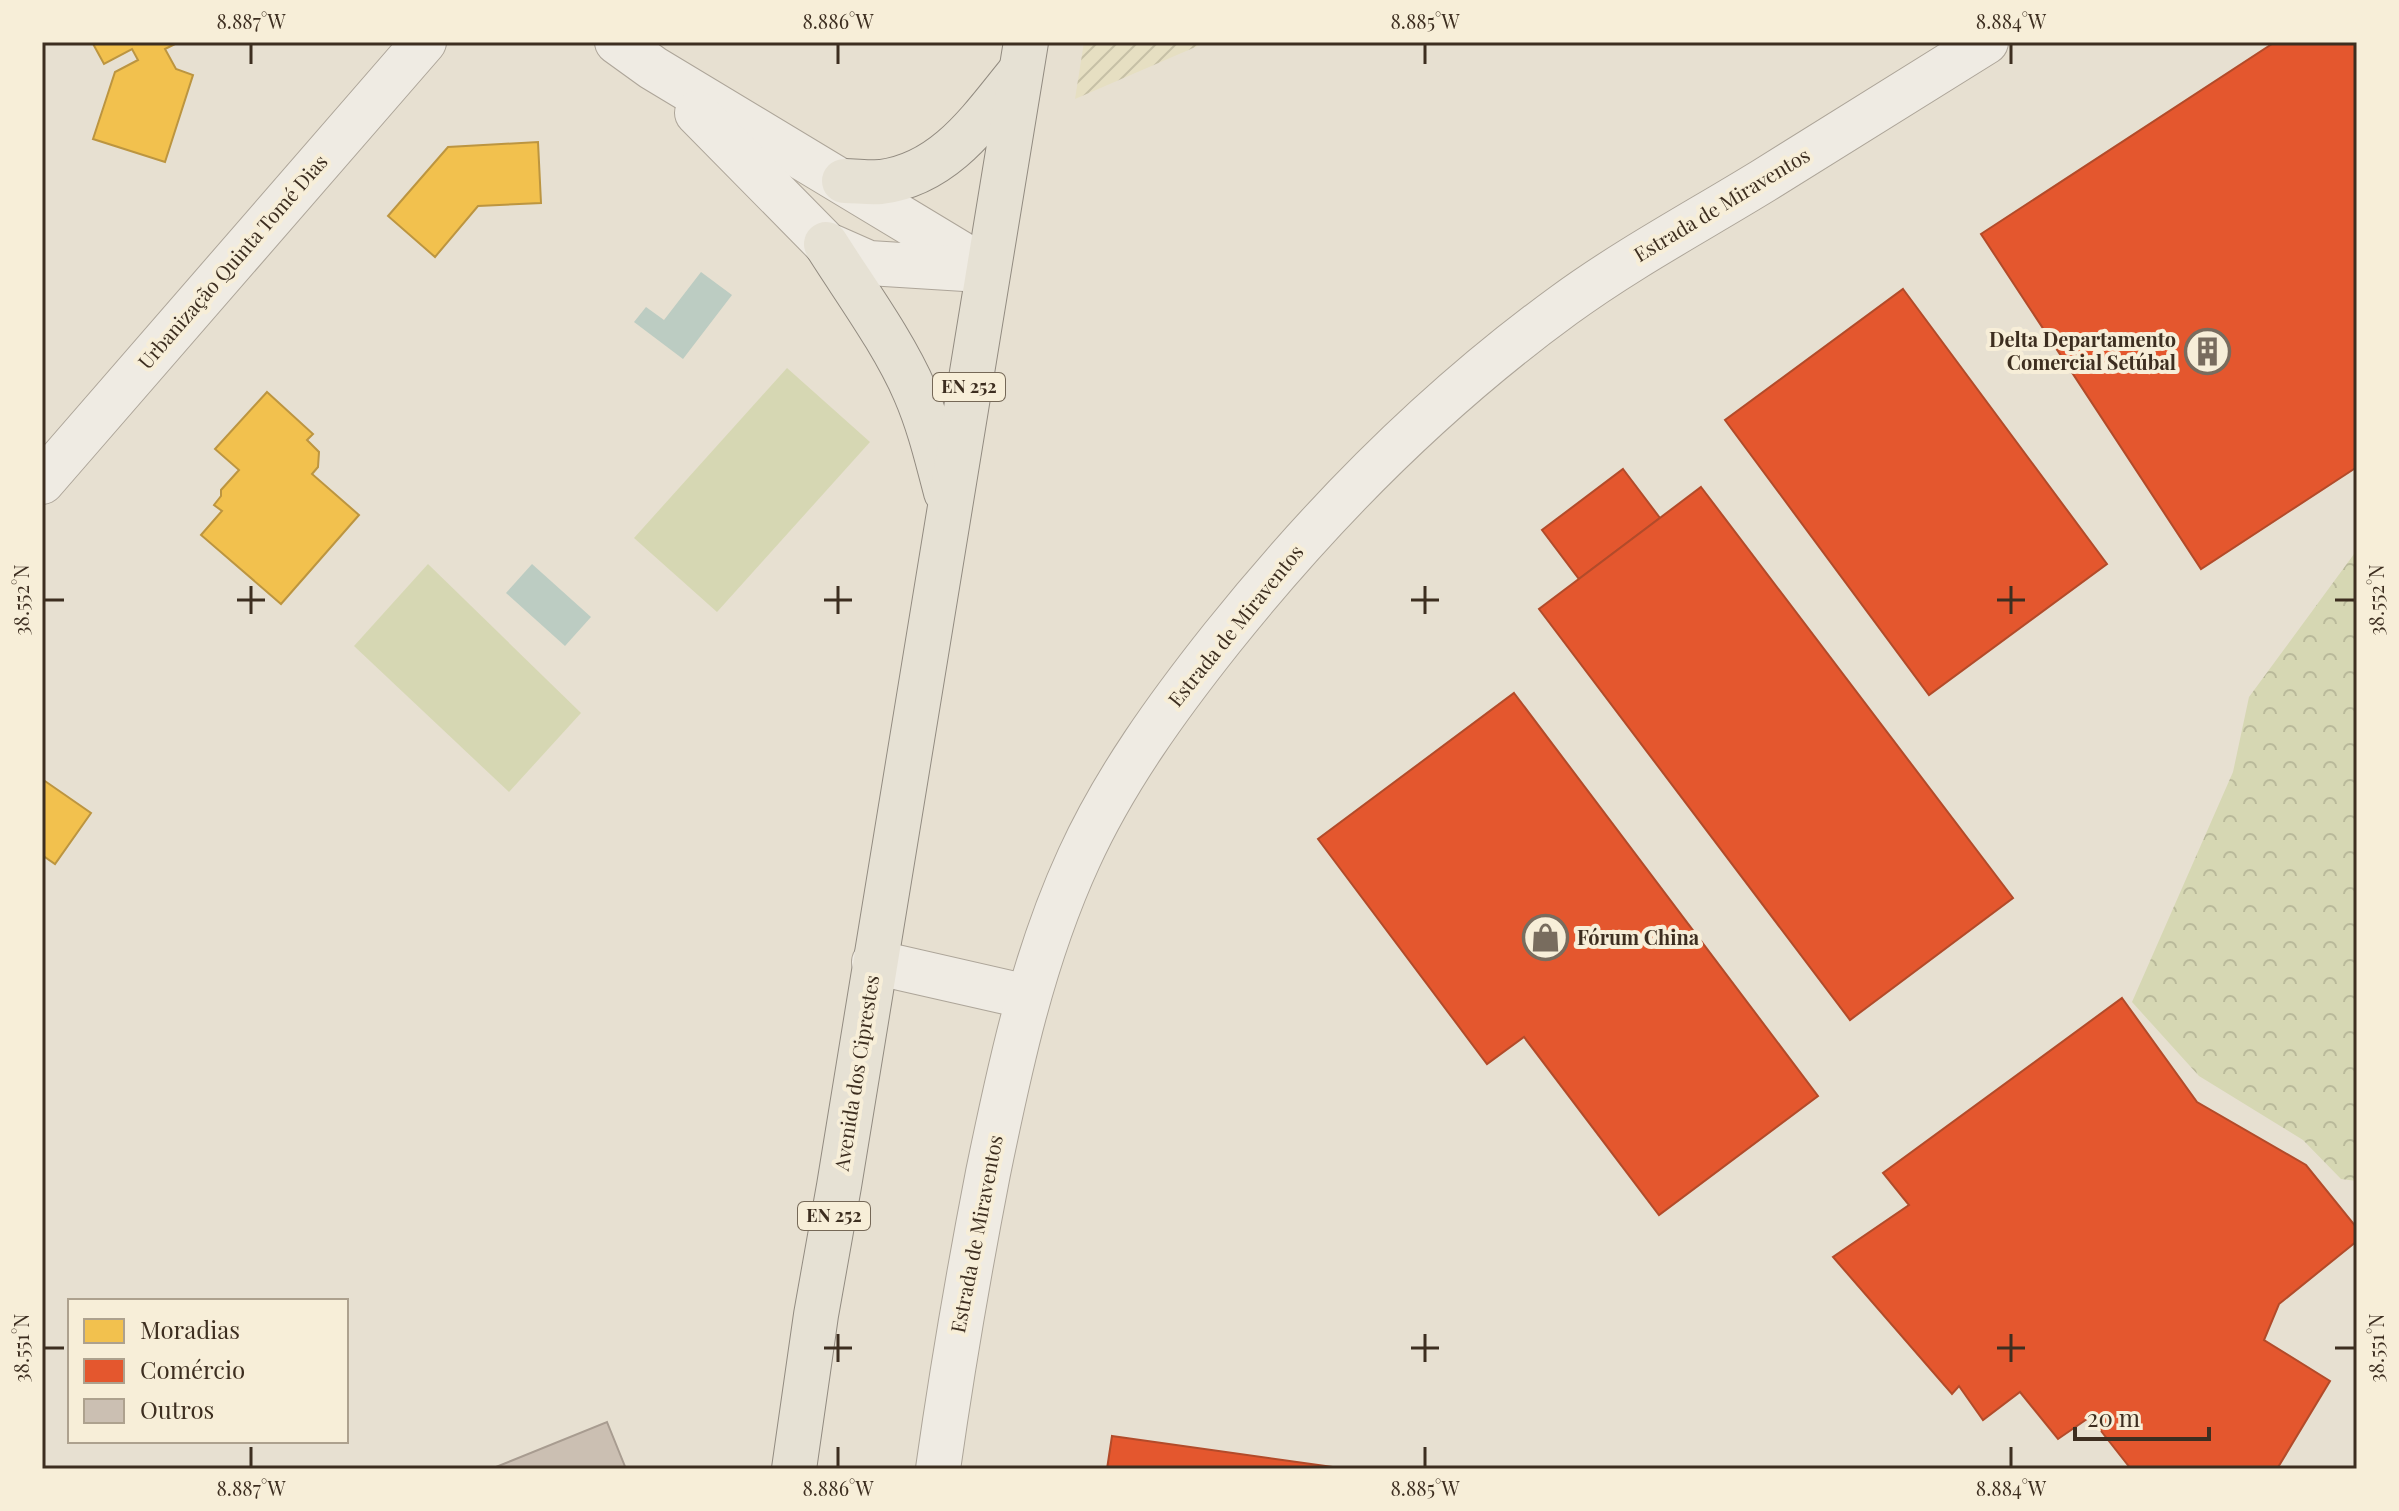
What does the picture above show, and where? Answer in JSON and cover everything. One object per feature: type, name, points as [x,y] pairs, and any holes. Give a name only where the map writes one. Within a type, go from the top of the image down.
[{"type":"main road","points":[[844,181],[880,182],[909,176],[942,159],[965,139],[1024,56]]},
{"type":"main road","name":"EN 252","points":[[874,962],[1024,56]]},
{"type":"main road","points":[[826,244],[899,359],[915,391],[932,436],[950,505]]},
{"type":"main road","name":"Avenida dos Ciprestes","points":[[794,1469],[874,962]]},
{"type":"street","name":"Urbanização Quinta Tomé Dias","points":[[42,482],[424,42]]},
{"type":"street","points":[[617,42],[653,68],[988,270]]},
{"type":"street","name":"Estrada de Miraventos","points":[[938,1469],[964,1294],[1001,1110],[1028,997],[1057,910],[1080,855],[1135,757],[1189,679],[1277,569],[1415,428],[1493,359],[1642,252],[1760,183],[1986,42]]},
{"type":"street","points":[[653,68],[826,244],[869,263],[988,270]]},
{"type":"street","points":[[874,962],[1028,997]]},
{"type":"shaded area","points":[[1084,42],[1207,42],[1075,99]]},
{"type":"shaded area","points":[[701,272],[732,295],[683,359],[634,322],[646,307],[664,320]]},
{"type":"shaded area","points":[[532,564],[591,617],[565,646],[506,593]]},
{"type":"green space","points":[[787,368],[870,442],[717,612],[634,538]]},
{"type":"green space","points":[[2357,550],[2357,1181],[2341,1179],[2303,1140],[2199,1076],[2132,1002],[2233,772],[2249,697]]},
{"type":"green space","points":[[428,564],[581,713],[509,792],[354,646]]},
{"type":"building: Moradias","points":[[92,42],[179,42],[165,49],[176,69],[193,75],[165,162],[93,139],[115,72],[138,60],[132,49],[104,64]]},
{"type":"building: Moradias","points":[[538,142],[541,203],[478,206],[435,257],[388,216],[448,147]]},
{"type":"building: Moradias","points":[[267,392],[313,434],[307,440],[319,452],[318,467],[312,474],[359,515],[281,604],[201,535],[222,511],[214,505],[221,496],[221,490],[239,470],[215,449]]},
{"type":"building: Moradias","points":[[42,779],[91,813],[55,864],[42,855]]},
{"type":"building: Comércio","name":"Delta Departamento Comercial Setúbal","points":[[2275,42],[2357,42],[2357,467],[2201,569],[1981,234]]},
{"type":"building: Comércio","points":[[1903,289],[2107,564],[1929,695],[1725,420]]},
{"type":"building: Comércio","points":[[1623,469],[1660,518],[1579,579],[1542,530]]},
{"type":"building: Comércio","points":[[1701,487],[2013,898],[1850,1020],[1539,609]]},
{"type":"building: Comércio","name":"Fórum China","points":[[1514,693],[1818,1096],[1659,1215],[1524,1037],[1487,1064],[1318,839]]},
{"type":"building: Comércio","points":[[2122,998],[2197,1102],[2306,1165],[2357,1228],[2357,1241],[2279,1304],[2264,1340],[2330,1381],[2277,1469],[2131,1469],[2090,1417],[2058,1439],[2020,1392],[1983,1420],[1959,1386],[1952,1394],[1833,1257],[1909,1205],[1883,1173]]},
{"type":"building: Comércio","points":[[1112,1436],[1347,1469],[1107,1469]]},
{"type":"building: Outros","points":[[607,1422],[626,1469],[491,1469]]},
{"type":"place","name":"Delta Departamento Comercial Setúbal","points":[[2207,351]]},
{"type":"place","name":"Fórum China","points":[[1546,938]]}]
